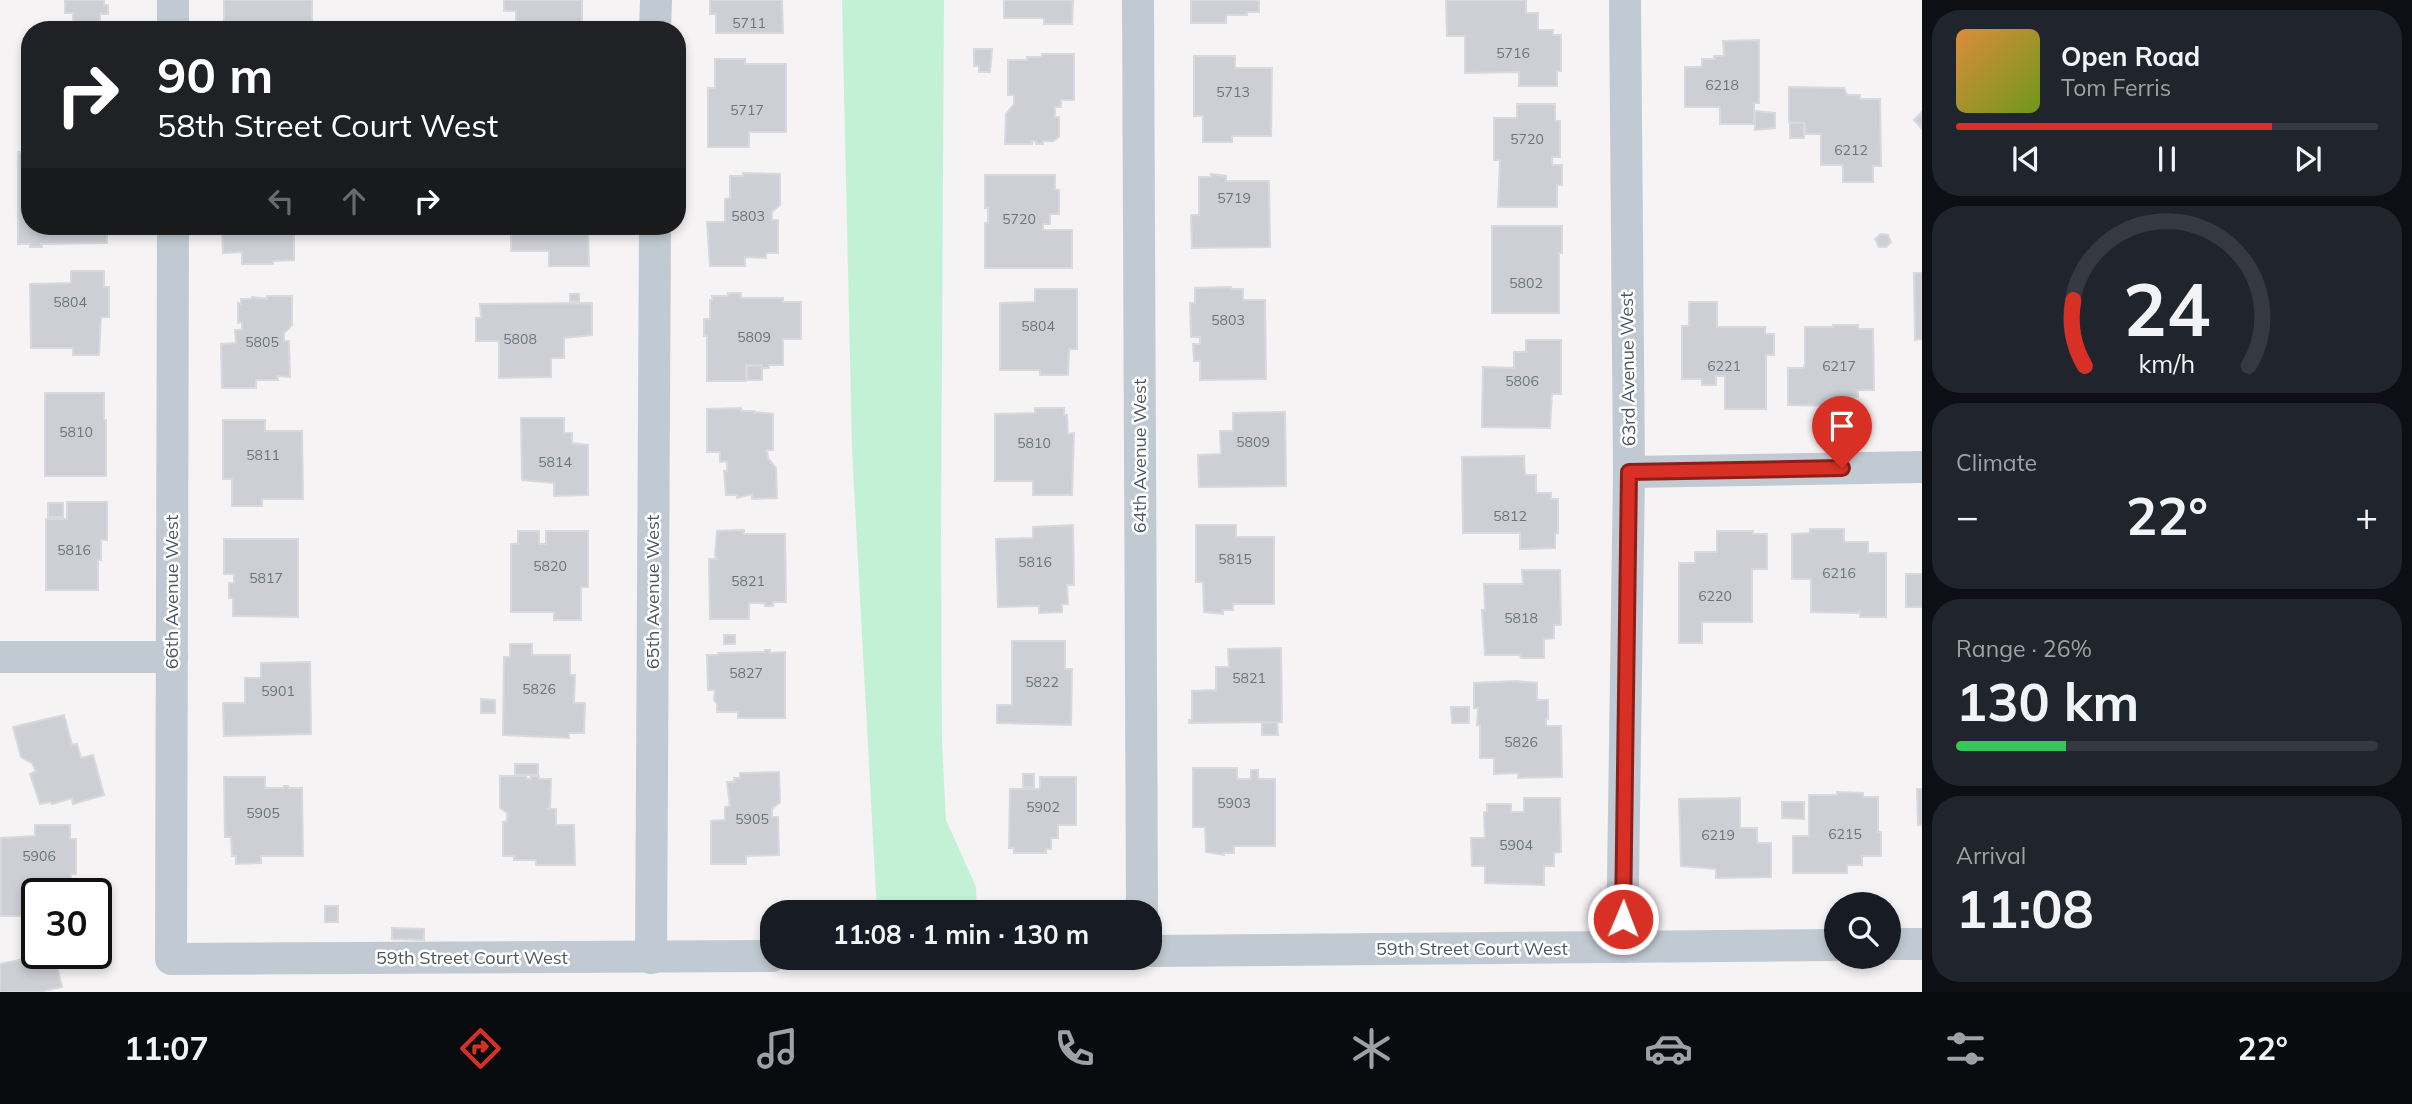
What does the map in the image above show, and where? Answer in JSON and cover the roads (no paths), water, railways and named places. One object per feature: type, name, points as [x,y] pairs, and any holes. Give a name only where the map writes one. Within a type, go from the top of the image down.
[{"type":"street","points":[[173,0],[173,21]]},
{"type":"street","points":[[655,21],[656,0]]},
{"type":"street","name":"64th Avenue West","points":[[1138,0],[1142,900]]},
{"type":"street","name":"63rd Avenue West","points":[[1622,947],[1629,472],[1625,0]]},
{"type":"street","name":"66th Avenue West","points":[[171,959],[173,235]]},
{"type":"street","name":"65th Avenue West","points":[[651,958],[654,235]]},
{"type":"street","points":[[1629,472],[1922,467]]},
{"type":"street","points":[[0,657],[172,657]]},
{"type":"street","points":[[1901,944],[1922,944]]},
{"type":"street","name":"59th Street Court West","points":[[1162,951],[1824,945]]},
{"type":"street","name":"59th Street Court West","points":[[171,959],[760,956]]}]
